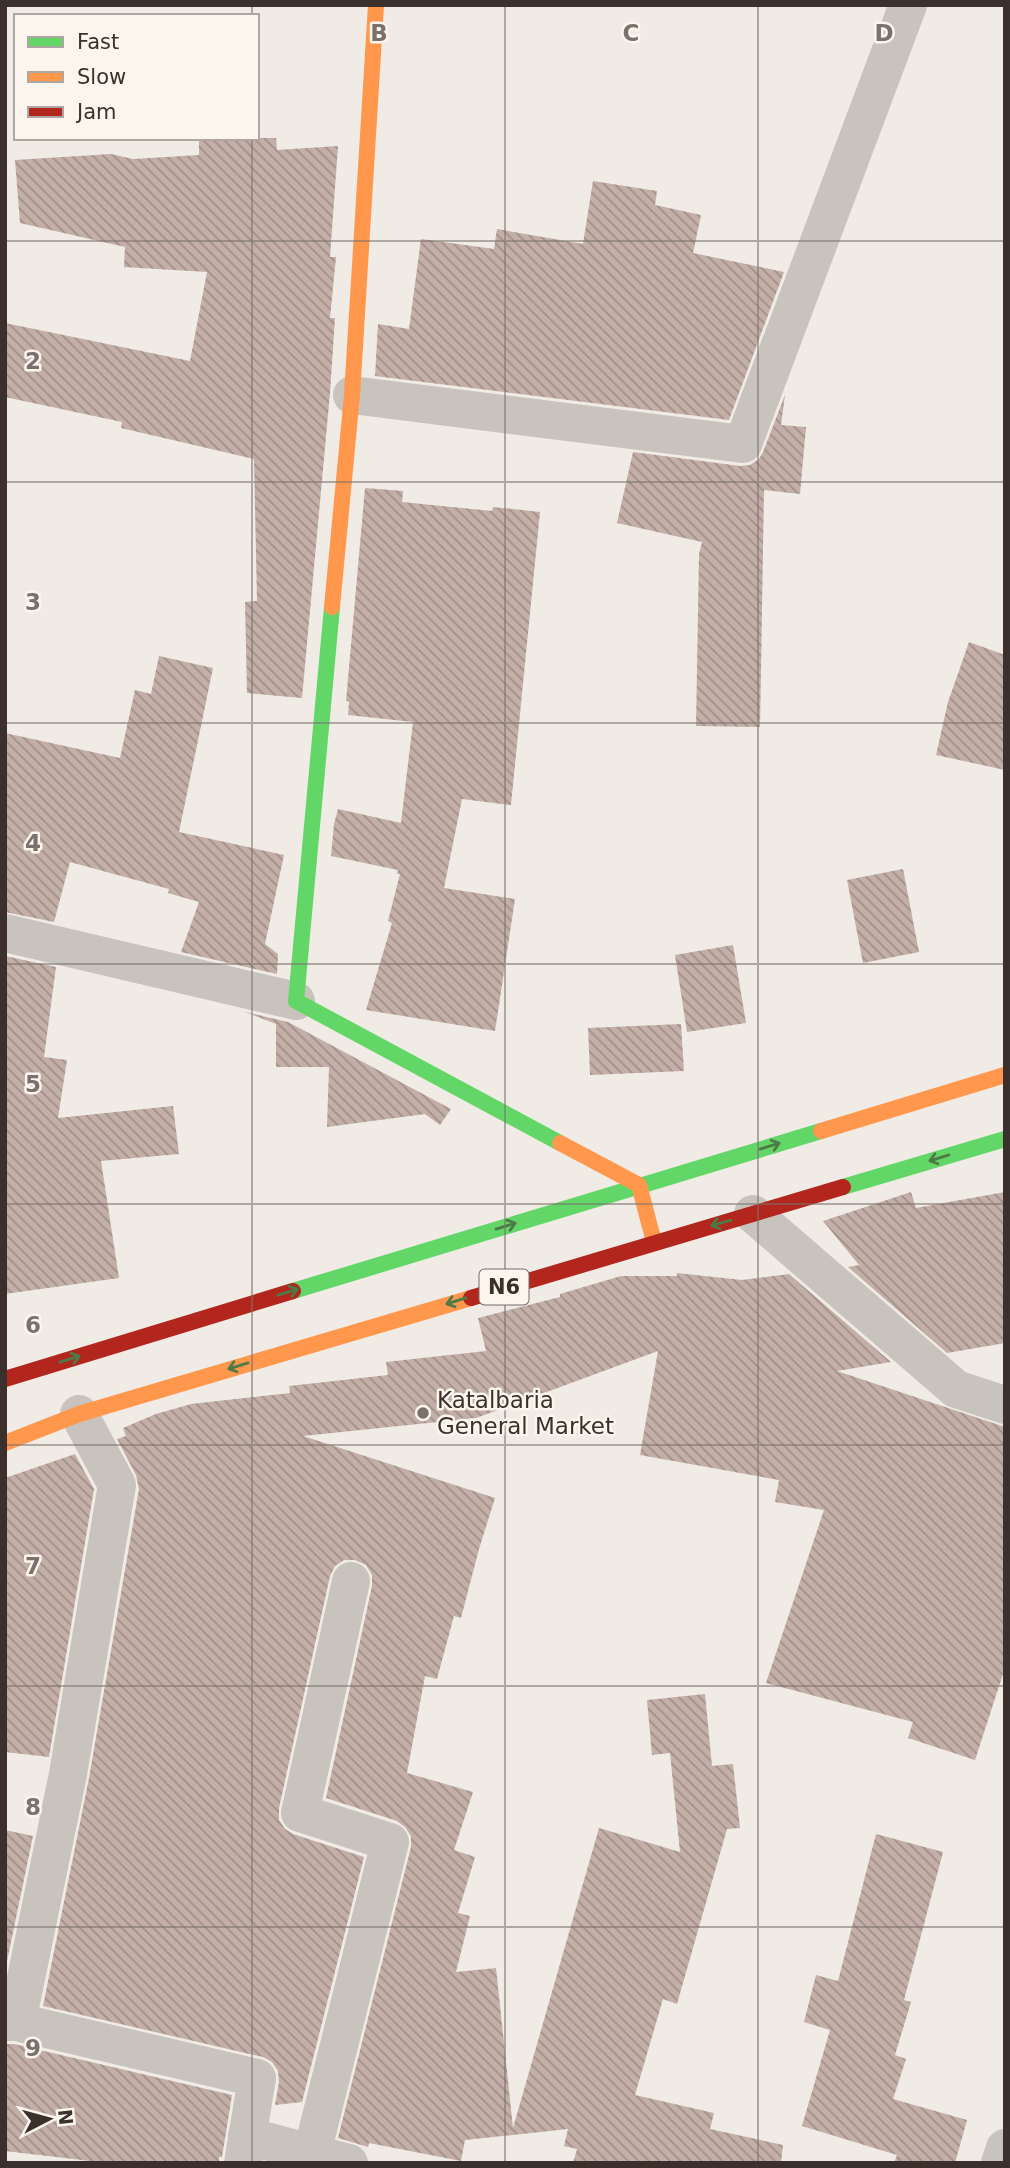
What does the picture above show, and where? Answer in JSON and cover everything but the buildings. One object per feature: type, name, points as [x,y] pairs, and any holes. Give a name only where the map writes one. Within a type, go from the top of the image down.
[{"type":"main road","points":[[376,5],[352,395],[296,1001],[639,1185],[654,1242]]},
{"type":"main road","name":"N6","points":[[5,1379],[1005,1075]]},
{"type":"main road","name":"N6","points":[[5,1443],[79,1414],[1005,1139]]},
{"type":"street","points":[[352,395],[743,444],[908,5]]},
{"type":"street","points":[[5,933],[296,1001]]},
{"type":"street","points":[[753,1214],[956,1389],[1005,1405]]},
{"type":"street","points":[[79,1414],[117,1485],[68,1774],[11,2022],[257,2078],[245,2150],[312,2153],[349,2163]]},
{"type":"street","points":[[312,2153],[390,1842],[300,1813],[351,1581]]},
{"type":"street","points":[[1000,2163],[1005,2148]]},
{"type":"traffic: fast","points":[[332,607],[296,1001],[560,1143]]},
{"type":"traffic: fast","points":[[293,1291],[821,1131]]},
{"type":"traffic: fast","points":[[843,1187],[1005,1139]]},
{"type":"traffic: slow","points":[[332,607],[352,395],[376,5]]},
{"type":"traffic: slow","points":[[821,1131],[1005,1075]]},
{"type":"traffic: slow","points":[[560,1143],[639,1185],[654,1242]]},
{"type":"traffic: slow","points":[[5,1443],[79,1414],[471,1298]]},
{"type":"traffic: jam","points":[[471,1298],[843,1187]]},
{"type":"traffic: jam","points":[[5,1379],[293,1291]]},
{"type":"place","name":"Katalbaria General Market","points":[[423,1413]]}]
